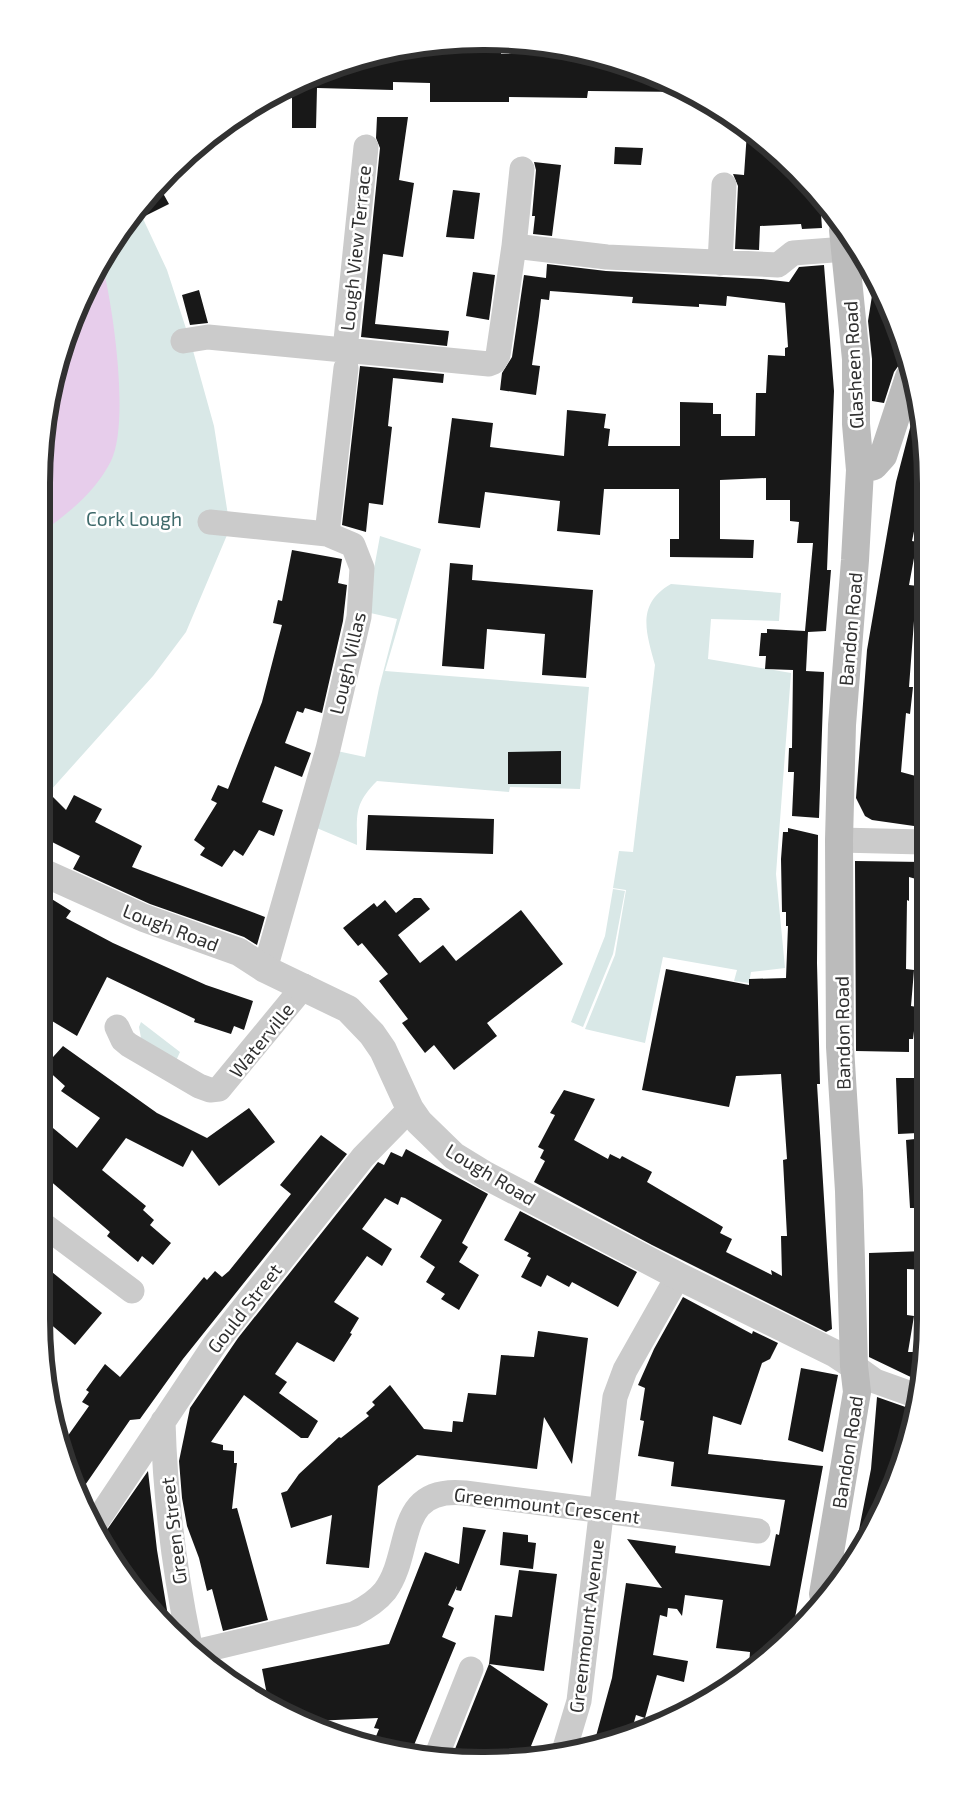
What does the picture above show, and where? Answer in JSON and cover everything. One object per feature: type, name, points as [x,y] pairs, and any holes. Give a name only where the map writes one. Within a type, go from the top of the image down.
[{"type":"main road","name":"Glasheen Road","points":[[844,244],[856,359],[856,424],[860,470]]},
{"type":"main road","points":[[860,470],[874,466],[883,456],[906,386]]},
{"type":"main road","name":"Bandon Road","points":[[825,1585],[857,1392],[854,1366],[850,1191],[840,1047],[839,840],[842,725],[860,470]]},
{"type":"street","name":"Lough View Terrace","points":[[346,359],[366,147]]},
{"type":"street","points":[[183,342],[208,337],[346,359],[483,365],[494,362],[498,355],[514,246],[522,169]]},
{"type":"street","points":[[720,263],[724,186]]},
{"type":"street","points":[[514,246],[607,257],[778,265],[793,253],[842,240]]},
{"type":"street","points":[[326,534],[346,359]]},
{"type":"street","name":"Lough Villas","points":[[210,522],[326,534],[353,545],[362,568],[359,617],[328,749],[265,969]]},
{"type":"street","points":[[839,840],[917,842]]},
{"type":"street","name":"Lough Road","points":[[50,876],[144,918],[239,952],[265,969],[304,986],[348,1009],[361,1021],[383,1050],[410,1109],[440,1144],[485,1175],[678,1276],[836,1354],[854,1366]]},
{"type":"street","name":"Waterville","points":[[117,1027],[123,1040],[135,1050],[199,1086],[210,1090],[219,1089],[236,1071],[304,986]]},
{"type":"street","name":"Gould Street","points":[[99,1518],[215,1344],[363,1156],[410,1109]]},
{"type":"street","points":[[50,1230],[132,1291]]},
{"type":"street","name":"Greenmount Avenue","points":[[566,1744],[579,1701],[600,1510],[615,1397],[619,1384],[678,1276]]},
{"type":"street","points":[[854,1366],[875,1381],[910,1394]]},
{"type":"street","name":"Green Street","points":[[164,1421],[165,1468],[174,1555],[188,1635]]},
{"type":"street","name":"Greenmount Crescent","points":[[204,1649],[354,1614],[366,1608],[377,1599],[390,1583],[409,1521],[416,1509],[437,1494],[465,1493],[758,1531]]},
{"type":"street","points":[[439,1749],[471,1669]]},
{"type":"green space","name":"Cork Lough","points":[[142,217],[167,270],[192,347],[214,426],[230,528],[186,632],[153,676],[50,791],[50,484],[51,455],[58,399],[73,344],[95,292],[123,243]]},
{"type":"green space","points":[[380,536],[421,549],[385,671],[589,687],[580,789],[510,787],[509,792],[377,781],[364,796],[358,810],[357,845],[312,826],[337,751],[365,757],[379,688],[397,619],[366,612]]},
{"type":"green space","points":[[671,584],[781,593],[779,621],[711,619],[708,659],[791,673],[776,874],[785,968],[751,972],[749,983],[734,981],[737,970],[663,957],[645,1043],[585,1029],[615,955],[626,890],[613,888],[619,851],[633,852],[655,665],[646,620],[652,600]]},
{"type":"green space","points":[[613,889],[625,891],[613,954],[583,1027],[571,1022],[605,936]]},
{"type":"green space","points":[[141,1022],[180,1052],[175,1063],[141,1038],[139,1027]]},
{"type":"shaded area","points":[[104,274],[111,307],[118,364],[119,420],[117,443],[111,461],[98,482],[81,501],[50,526],[51,455],[58,399],[73,344],[83,318]]},
{"type":"building","points":[[455,51],[501,52],[501,54],[540,54],[568,58],[623,73],[668,92],[588,91],[587,98],[509,97],[509,102],[430,102],[430,83],[393,82],[393,90],[317,88],[316,128],[292,128],[292,95],[344,73],[399,58],[427,54]]},
{"type":"building","points":[[377,117],[408,117],[399,180],[414,183],[403,257],[383,254],[375,324],[449,331],[447,346],[361,337],[380,148],[376,138]]},
{"type":"building","points":[[746,140],[790,177],[809,198],[821,213],[822,228],[802,229],[801,224],[760,226],[759,250],[735,249],[738,186],[733,174],[744,175]]},
{"type":"building","points":[[615,147],[643,148],[641,165],[614,164]]},
{"type":"building","points":[[534,162],[561,165],[552,236],[533,234],[535,216],[532,216],[536,170]]},
{"type":"building","points":[[453,190],[480,193],[474,239],[446,237]]},
{"type":"building","points":[[163,193],[169,204],[142,217]]},
{"type":"building","points":[[547,264],[606,271],[789,282],[799,267],[824,265],[834,391],[827,570],[831,570],[826,631],[808,632],[806,671],[824,672],[819,818],[792,816],[794,772],[788,772],[789,748],[792,748],[793,670],[765,669],[766,656],[759,656],[761,633],[767,633],[767,629],[805,631],[813,543],[797,543],[799,522],[790,521],[790,500],[766,500],[766,478],[720,480],[720,539],[754,540],[753,558],[670,557],[670,539],[679,539],[679,489],[604,489],[600,535],[557,531],[560,501],[485,492],[480,528],[438,523],[452,418],[493,423],[490,447],[564,456],[567,410],[606,414],[604,428],[610,429],[608,446],[680,446],[680,402],[713,403],[713,414],[721,414],[721,436],[755,436],[756,393],[766,393],[768,355],[785,356],[785,348],[788,347],[785,303],[727,296],[726,306],[699,304],[699,307],[632,303],[633,297],[550,291],[549,300],[541,299],[532,365],[540,366],[536,395],[500,390],[502,373],[512,357],[524,275],[546,278]]},
{"type":"building","points":[[473,272],[495,275],[489,320],[466,316]]},
{"type":"building","points":[[199,290],[208,323],[190,325],[182,295]]},
{"type":"building","points":[[872,293],[884,318],[900,364],[894,372],[884,403],[872,401],[872,359],[868,321]]},
{"type":"building","points":[[360,366],[444,374],[443,383],[393,378],[388,426],[392,427],[383,505],[369,503],[366,532],[342,525]]},
{"type":"building","points":[[912,420],[916,455],[917,517],[912,541],[917,542],[909,585],[917,586],[917,615],[916,622],[914,621],[909,687],[913,687],[910,714],[906,713],[901,772],[917,776],[917,810],[915,809],[914,826],[872,820],[865,816],[856,798],[867,650],[896,482]]},
{"type":"building","points":[[292,550],[342,559],[338,583],[347,585],[343,621],[322,713],[305,708],[303,713],[297,711],[285,743],[311,753],[302,777],[275,766],[262,802],[283,810],[274,836],[259,830],[243,856],[234,850],[222,867],[200,855],[205,848],[194,840],[217,803],[211,800],[218,785],[228,789],[262,702],[282,625],[273,623],[278,600],[282,601]]},
{"type":"building","points":[[450,563],[473,565],[472,580],[593,590],[586,678],[542,675],[545,634],[487,629],[484,669],[442,666]]},
{"type":"building","points":[[561,751],[561,784],[508,784],[508,752]]},
{"type":"building","points":[[50,794],[66,810],[74,795],[102,809],[95,822],[142,846],[132,867],[265,917],[257,945],[244,937],[150,904],[73,869],[80,856],[50,841]]},
{"type":"building","points":[[368,815],[494,819],[493,854],[366,850]]},
{"type":"building","points":[[788,828],[818,835],[817,963],[820,1084],[817,1084],[832,1329],[826,1332],[652,1245],[534,1182],[545,1161],[540,1158],[544,1150],[538,1147],[555,1115],[550,1113],[564,1090],[595,1099],[574,1140],[608,1159],[610,1154],[620,1159],[622,1156],[652,1172],[647,1182],[723,1227],[720,1233],[732,1239],[726,1252],[772,1275],[771,1270],[782,1276],[781,1236],[787,1236],[783,1160],[787,1159],[781,1074],[736,1076],[729,1107],[642,1090],[666,969],[749,985],[749,979],[786,978],[788,926],[786,926],[786,912],[782,912],[781,859],[783,832],[788,832]]},
{"type":"building","points":[[855,861],[917,862],[917,879],[909,877],[909,901],[907,900],[906,969],[914,970],[911,1006],[917,1007],[913,1039],[909,1039],[909,1052],[856,1051]]},
{"type":"building","points":[[50,898],[71,911],[66,918],[113,943],[206,985],[253,1001],[244,1030],[234,1026],[231,1034],[194,1022],[195,1019],[107,977],[77,1036],[50,1020]]},
{"type":"building","points":[[414,898],[421,898],[430,909],[398,935],[420,963],[443,945],[456,961],[521,910],[563,964],[487,1023],[497,1036],[454,1070],[434,1045],[425,1053],[402,1023],[408,1019],[379,981],[388,974],[362,943],[358,946],[343,928],[374,903],[377,907],[385,900],[396,913]]},
{"type":"building","points":[[63,1046],[157,1113],[207,1138],[249,1108],[275,1142],[219,1186],[192,1150],[183,1167],[126,1138],[102,1170],[146,1206],[143,1210],[154,1220],[150,1225],[171,1243],[153,1265],[142,1256],[138,1262],[107,1236],[110,1232],[50,1181],[50,1126],[77,1148],[100,1118],[61,1091],[65,1086],[50,1072],[50,1060]]},
{"type":"building","points":[[896,1078],[917,1078],[917,1133],[898,1134]]},
{"type":"building","points":[[321,1135],[347,1154],[183,1359],[140,1419],[130,1420],[84,1486],[67,1437],[89,1406],[82,1402],[89,1392],[86,1390],[105,1364],[120,1377],[204,1277],[207,1280],[215,1271],[222,1277],[229,1271],[291,1194],[280,1185]]},
{"type":"building","points":[[917,1139],[917,1208],[910,1208],[906,1140]]},
{"type":"building","points":[[406,1149],[488,1194],[462,1243],[468,1247],[459,1262],[479,1275],[459,1310],[441,1299],[445,1294],[426,1282],[435,1267],[420,1257],[442,1220],[405,1198],[401,1197],[398,1205],[385,1198],[362,1229],[392,1249],[382,1266],[367,1256],[334,1302],[359,1318],[350,1333],[352,1334],[334,1362],[297,1342],[275,1374],[287,1382],[279,1393],[318,1421],[308,1438],[301,1438],[244,1395],[211,1442],[223,1445],[223,1450],[234,1451],[234,1463],[237,1463],[232,1509],[237,1508],[268,1620],[223,1631],[212,1589],[207,1591],[199,1558],[187,1526],[182,1498],[179,1461],[190,1408],[238,1338],[378,1162],[384,1165],[391,1152],[402,1157]]},
{"type":"building","points":[[520,1211],[637,1272],[618,1307],[572,1282],[569,1287],[547,1275],[541,1287],[521,1277],[531,1258],[527,1256],[529,1253],[504,1240]]},
{"type":"building","points":[[917,1251],[917,1270],[907,1269],[907,1315],[914,1316],[908,1352],[915,1352],[913,1378],[869,1357],[869,1253]]},
{"type":"building","points":[[50,1270],[102,1313],[75,1345],[50,1324]]},
{"type":"building","points":[[683,1297],[752,1334],[753,1331],[778,1343],[770,1359],[762,1363],[741,1425],[713,1416],[708,1454],[823,1466],[795,1620],[749,1660],[750,1652],[716,1648],[723,1600],[685,1595],[682,1616],[677,1609],[668,1608],[667,1617],[660,1615],[653,1655],[688,1661],[684,1682],[657,1675],[645,1718],[636,1715],[633,1725],[596,1737],[612,1678],[626,1583],[662,1588],[627,1539],[676,1546],[675,1553],[770,1566],[776,1534],[779,1535],[785,1500],[671,1486],[674,1462],[638,1456],[644,1421],[640,1420],[645,1388],[638,1385],[654,1349]]},
{"type":"building","points":[[538,1331],[588,1338],[572,1464],[544,1417],[537,1469],[417,1455],[378,1486],[369,1568],[326,1564],[332,1515],[291,1528],[281,1493],[287,1491],[299,1474],[339,1437],[341,1438],[369,1416],[366,1413],[375,1405],[372,1402],[390,1385],[424,1429],[452,1432],[453,1421],[463,1422],[468,1393],[496,1395],[501,1355],[534,1357]]},
{"type":"building","points":[[801,1368],[838,1375],[823,1452],[788,1440]]},
{"type":"building","points":[[877,1397],[908,1408],[894,1458],[884,1484],[857,1537],[871,1469]]},
{"type":"building","points":[[148,1471],[157,1550],[168,1615],[123,1559],[106,1531]]},
{"type":"building","points":[[463,1527],[486,1530],[461,1591],[456,1590],[457,1586],[448,1605],[454,1608],[442,1637],[456,1643],[414,1746],[375,1738],[379,1729],[374,1728],[378,1718],[322,1721],[267,1694],[262,1669],[389,1644],[425,1552],[459,1564]]},
{"type":"building","points":[[503,1532],[528,1535],[528,1542],[536,1543],[533,1569],[500,1565]]},
{"type":"building","points":[[519,1570],[557,1574],[544,1671],[489,1664],[495,1615],[512,1617]]},
{"type":"building","points":[[489,1664],[548,1704],[531,1746],[537,1748],[484,1752],[454,1751]]}]
